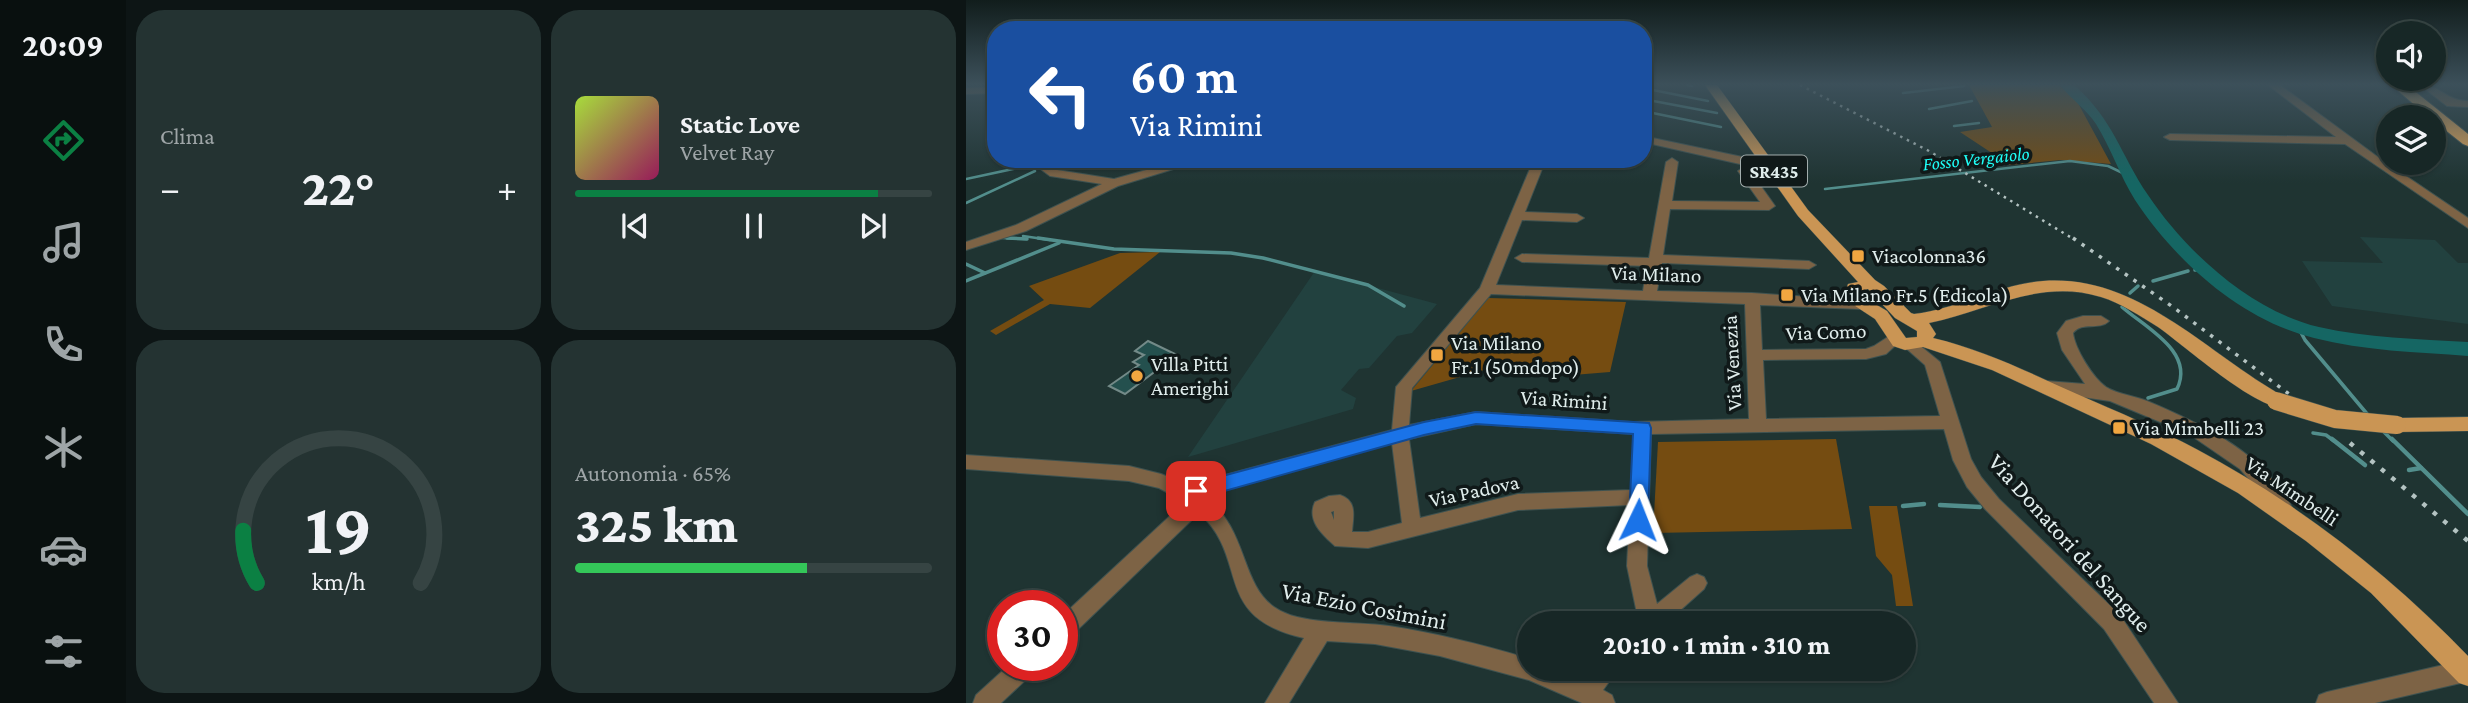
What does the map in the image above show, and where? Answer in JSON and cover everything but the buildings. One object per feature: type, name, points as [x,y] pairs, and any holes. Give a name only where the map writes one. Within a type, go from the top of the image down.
[{"type":"highway","points":[[2439,118],[2468,141]]},
{"type":"highway","points":[[2449,118],[2468,133]]},
{"type":"main road","name":"SR435","points":[[1734,118],[1803,213],[1841,253],[1859,292],[1882,316],[1915,335]]},
{"type":"main road","points":[[1915,335],[1951,315],[2032,288],[2058,285],[2097,289],[2143,309],[2241,382],[2276,401],[2323,417],[2360,423],[2468,424]]},
{"type":"main road","name":"SR435","points":[[1859,292],[1881,290],[1915,335]]},
{"type":"main road","name":"Via Mimbelli","points":[[1915,335],[1982,359],[2046,387],[2198,460],[2285,513],[2379,586],[2467,673]]},
{"type":"street","points":[[2317,118],[2468,224]]},
{"type":"street","points":[[2170,137],[2348,141]]},
{"type":"street","points":[[1652,141],[1771,167]]},
{"type":"street","points":[[1649,296],[1672,162]]},
{"type":"street","points":[[1046,168],[1054,173],[1114,183]]},
{"type":"street","points":[[966,246],[1021,228],[1114,183],[1168,168]]},
{"type":"street","name":"Via Padova","points":[[1536,168],[1487,289],[1406,384],[1403,391],[1400,435],[1412,528],[1518,502],[1639,497]]},
{"type":"street","points":[[1665,205],[1769,206],[1744,171]]},
{"type":"street","points":[[1517,216],[1577,218]]},
{"type":"street","points":[[1522,258],[1809,265]]},
{"type":"street","name":"Via Milano","points":[[1487,289],[1824,302],[1859,292]]},
{"type":"street","name":"Via Venezia","points":[[1752,298],[1758,425]]},
{"type":"street","points":[[2101,321],[2077,323],[2068,326],[2064,332],[2067,346],[2101,392]]},
{"type":"street","name":"Via Como","points":[[1755,355],[1866,354],[1915,335]]},
{"type":"street","name":"Via Donatori del Sangue","points":[[1915,335],[1932,362],[1962,460],[1974,482],[1992,504],[2112,622],[2167,703]]},
{"type":"street","points":[[2046,387],[2101,392],[2197,428],[2239,456],[2271,488],[2285,513]]},
{"type":"street","name":"Via Rimini","points":[[1191,498],[1400,435],[1476,418],[1643,428],[1950,422]]},
{"type":"street","points":[[1643,428],[1637,566],[1648,611]]},
{"type":"street","name":"Via Ezio Cosimini","points":[[966,462],[1124,473],[1165,483],[1191,498],[1220,523],[1236,555],[1245,585],[1267,616],[1282,623],[1388,635],[1436,645],[1567,682],[1595,697]]},
{"type":"street","points":[[1078,614],[1191,498]]},
{"type":"street","points":[[1342,540],[1358,542],[1412,528]]},
{"type":"street","points":[[1664,611],[1697,583]]},
{"type":"street","points":[[1276,703],[1322,629]]},
{"type":"street","points":[[2327,703],[2467,673]]},
{"type":"street","points":[[984,703],[1008,681]]},
{"type":"street","points":[[1595,697],[1602,681]]},
{"type":"shaded area","points":[[1987,118],[2086,118],[2111,164],[2061,160],[2010,165],[1960,132],[1992,127]]},
{"type":"shaded area","points":[[2360,237],[2435,240],[2458,263],[2468,263],[2468,324],[2332,306],[2302,261],[2383,263]]},
{"type":"shaded area","points":[[1160,252],[1090,308],[1050,304],[996,335],[990,331],[1044,300],[1029,286],[1120,253]]},
{"type":"shaded area","points":[[1315,271],[1437,304],[1412,333],[1397,336],[1369,368],[1359,369],[1341,390],[1356,398],[1353,409],[1188,457]]},
{"type":"shaded area","points":[[1488,298],[1626,302],[1610,372],[1573,375],[1488,369],[1411,391]]},
{"type":"shaded area","points":[[1836,439],[1852,529],[1653,533],[1658,442]]},
{"type":"shaded area","points":[[1869,506],[1897,506],[1913,606],[1896,606],[1892,575],[1876,556]]},
{"type":"waterway","points":[[1676,118],[1721,127]]},
{"type":"waterway","points":[[2098,118],[2137,190],[2159,221],[2218,280],[2265,312],[2289,324],[2333,336],[2371,342],[2468,349]]},
{"type":"waterway","points":[[1954,126],[1979,123]]},
{"type":"waterway","name":"Fosso Vergaiolo","points":[[1825,189],[2070,161],[2108,166],[2129,176]]},
{"type":"waterway","points":[[966,179],[1017,168]]},
{"type":"waterway","points":[[966,203],[1035,171]]},
{"type":"waterway","points":[[1023,236],[1050,240]]},
{"type":"waterway","points":[[1003,238],[1027,239],[1007,238]]},
{"type":"waterway","points":[[1038,238],[1114,249],[1231,253],[1263,258],[1368,285],[1404,306]]},
{"type":"waterway","points":[[966,281],[1059,243]]},
{"type":"waterway","points":[[966,264],[985,273]]},
{"type":"waterway","points":[[2195,270],[2205,269]]},
{"type":"waterway","points":[[2153,281],[2188,271]]},
{"type":"waterway","points":[[2130,293],[2138,286]]},
{"type":"waterway","points":[[2122,307],[2155,332],[2174,352],[2179,364],[2181,376],[2177,389],[2148,398]]},
{"type":"waterway","points":[[2298,327],[2305,340],[2368,415]]},
{"type":"waterway","points":[[2383,431],[2393,441]]},
{"type":"waterway","points":[[2313,433],[2326,435],[2334,441]]},
{"type":"waterway","points":[[2332,439],[2365,465]]},
{"type":"waterway","points":[[2392,439],[2468,514]]},
{"type":"waterway","points":[[2409,470],[2421,468]]},
{"type":"waterway","points":[[1903,506],[1924,504]]},
{"type":"waterway","points":[[1940,505],[1980,507]]},
{"type":"railway","points":[[1864,118],[1929,151],[2075,240]]},
{"type":"railway","points":[[2073,238],[2173,307],[2289,394]]},
{"type":"railway","points":[[2350,443],[2468,541]]},
{"type":"place","name":"Viacolonna36","points":[[1858,256]]},
{"type":"place","name":"Via Milano Fr.5 (Edicola)","points":[[1787,295]]},
{"type":"place","name":"Via Milano Fr.1 (50mdopo)","points":[[1437,355]]},
{"type":"place","name":"Villa Pitti Amerighi","points":[[1137,376]]},
{"type":"place","name":"Via Mimbelli 23","points":[[2119,428]]},
{"type":"route","points":[[1196,491],[1424,428],[1476,418],[1508,419],[1643,428],[1638,520]]}]
